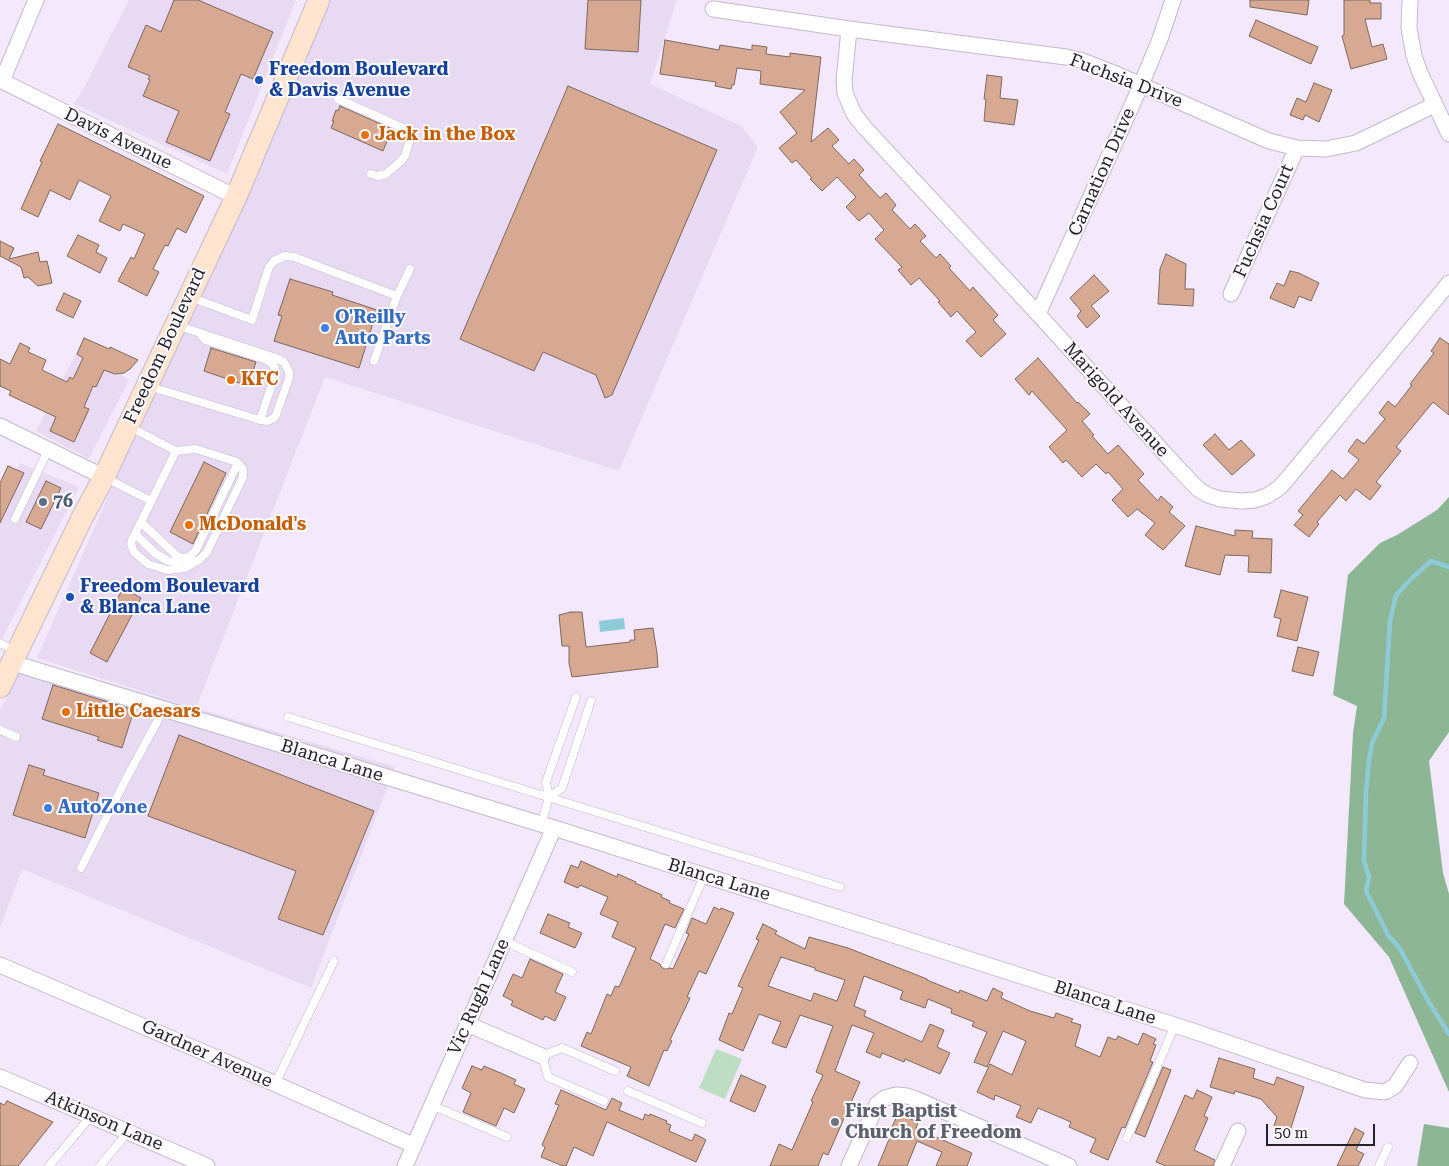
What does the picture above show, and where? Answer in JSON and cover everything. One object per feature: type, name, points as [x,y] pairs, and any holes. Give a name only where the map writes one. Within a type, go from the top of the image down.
[{"type":"main road","name":"Freedom Boulevard","points":[[0,687],[10,653],[104,477],[236,197],[318,0]]},
{"type":"street","points":[[1,81],[36,0]]},
{"type":"street","name":"Carnation Drive","points":[[1038,314],[1141,85],[1160,39],[1173,0]]},
{"type":"street","points":[[1410,0],[1409,28],[1412,50],[1434,105],[1449,134]]},
{"type":"street","name":"Fuchsia Drive","points":[[713,9],[1066,57],[1091,64],[1269,141],[1297,148],[1326,149],[1356,143],[1434,105]]},
{"type":"street","name":"Marigold Avenue","points":[[849,29],[844,81],[845,94],[854,114],[1178,468],[1198,489],[1208,495],[1220,500],[1255,500],[1267,496],[1279,488],[1449,282]]},
{"type":"street","name":"Davis Avenue","points":[[1,81],[236,197]]},
{"type":"street","name":"Fuchsia Court","points":[[1232,294],[1297,148]]},
{"type":"street","points":[[0,426],[104,477]]},
{"type":"street","name":"Blanca Lane","points":[[10,653],[164,710],[547,826],[1175,1025],[1365,1090],[1385,1092],[1395,1086],[1410,1062]]},
{"type":"street","name":"Vic Rugh Lane","points":[[404,1166],[504,941],[547,826]]},
{"type":"street","name":"Gardner Avenue","points":[[0,965],[413,1145]]},
{"type":"street","points":[[467,1024],[542,1056]]},
{"type":"street","name":"Atkinson Lane","points":[[0,1077],[207,1166]]},
{"type":"street","points":[[850,1166],[873,1111],[880,1101],[896,1095],[916,1099],[1069,1166]]},
{"type":"street","points":[[1222,1166],[1238,1131]]},
{"type":"lane","points":[[338,99],[401,127],[408,136],[409,142],[401,161],[386,174],[378,176],[371,174]]},
{"type":"lane","points":[[188,296],[252,320],[269,267],[274,261],[285,256],[294,257],[397,296]]},
{"type":"lane","points":[[374,361],[397,296],[410,269]]},
{"type":"lane","points":[[146,385],[260,420],[268,421],[276,415],[289,378],[289,372],[284,362],[175,325]]},
{"type":"lane","points":[[200,333],[205,340],[267,360],[275,368],[276,375],[260,420]]},
{"type":"lane","points":[[127,426],[176,451],[196,448],[238,463],[243,469],[243,478],[208,552],[185,568],[167,570],[148,564],[134,552],[132,540],[176,451]]},
{"type":"lane","points":[[15,519],[48,450]]},
{"type":"lane","points":[[135,534],[168,561],[177,562],[194,553],[238,463]]},
{"type":"lane","points":[[104,477],[151,501]]},
{"type":"lane","points":[[141,522],[178,557],[188,557]]},
{"type":"lane","points":[[547,826],[549,797],[546,782],[576,697]]},
{"type":"lane","points":[[549,797],[562,788],[591,701]]},
{"type":"lane","points":[[81,868],[126,777],[164,710]]},
{"type":"lane","points":[[288,717],[840,887]]},
{"type":"lane","points":[[0,730],[16,737]]},
{"type":"lane","points":[[666,964],[704,876]]},
{"type":"lane","points":[[504,941],[572,972]]},
{"type":"lane","points":[[275,1084],[334,962]]},
{"type":"lane","points":[[1127,1138],[1175,1025]]},
{"type":"lane","points":[[604,1101],[548,1077],[542,1056],[562,1048],[615,1071]]},
{"type":"lane","points":[[628,1091],[702,1122]]},
{"type":"lane","points":[[431,1105],[507,1137]]},
{"type":"lane","points":[[49,1166],[91,1116]]},
{"type":"lane","points":[[100,1166],[128,1132]]},
{"type":"lane","points":[[1379,1166],[1388,1147]]},
{"type":"shaded area","points":[[129,0],[296,0],[227,174],[74,104]]},
{"type":"shaded area","points":[[326,0],[677,0],[650,84],[741,126],[758,147],[619,471],[325,377],[196,708],[395,767],[311,988],[22,869],[0,928],[0,710],[27,659],[195,708],[37,658]]},
{"type":"shaded area","points":[[81,344],[129,380],[89,459],[36,431]]},
{"type":"shaded area","points":[[20,463],[79,487],[0,643],[0,505]]},
{"type":"green space","points":[[1449,497],[1449,732],[1429,761],[1443,873],[1449,894],[1449,1092],[1389,957],[1344,904],[1353,733],[1357,706],[1333,695],[1348,575],[1380,543],[1397,535],[1437,510]]},
{"type":"green space","points":[[716,1049],[742,1059],[725,1099],[699,1088]]},
{"type":"green space","points":[[1424,1124],[1449,1128],[1449,1166],[1417,1166]]},
{"type":"water","points":[[624,618],[625,629],[600,632],[599,621]]},
{"type":"building","points":[[174,0],[198,0],[273,32],[253,79],[241,74],[225,112],[230,114],[210,161],[166,142],[179,111],[143,96],[150,76],[128,67],[146,25],[161,32]]},
{"type":"building","points":[[588,0],[641,0],[638,52],[585,49]]},
{"type":"building","points":[[1250,0],[1309,0],[1307,15],[1250,7]]},
{"type":"building","points":[[1344,0],[1370,0],[1370,3],[1381,3],[1381,19],[1365,19],[1372,47],[1383,44],[1387,59],[1351,69],[1342,36],[1344,35]]},
{"type":"building","points":[[1256,20],[1318,47],[1311,64],[1249,36]]},
{"type":"building","points":[[665,40],[719,50],[720,45],[752,50],[752,45],[767,47],[766,54],[790,57],[790,53],[821,57],[811,142],[828,128],[839,140],[832,146],[849,164],[854,159],[864,170],[859,175],[880,198],[886,193],[896,205],[892,210],[910,229],[915,224],[926,236],[920,241],[936,258],[940,254],[951,266],[949,268],[970,291],[973,287],[998,315],[993,320],[1006,334],[981,357],[966,341],[976,332],[957,311],[951,317],[938,302],[940,301],[919,278],[911,285],[898,270],[902,267],[875,239],[884,230],[869,213],[859,221],[846,207],[856,197],[837,177],[822,191],[796,160],[792,163],[779,148],[797,133],[780,112],[805,90],[760,84],[761,71],[737,68],[734,85],[732,85],[731,89],[715,86],[716,82],[660,74]]},
{"type":"building","points":[[987,75],[1002,77],[1000,98],[1018,100],[1014,125],[984,121]]},
{"type":"building","points":[[1314,83],[1332,90],[1319,122],[1305,115],[1303,120],[1290,115],[1297,98],[1306,102]]},
{"type":"building","points":[[568,86],[717,150],[612,395],[605,398],[596,375],[543,352],[534,371],[460,339]]},
{"type":"building","points":[[340,106],[392,129],[383,151],[331,128],[336,110],[338,111]]},
{"type":"building","points":[[58,124],[204,196],[186,233],[177,228],[168,246],[165,245],[153,269],[159,272],[147,296],[118,281],[131,257],[134,259],[145,234],[123,224],[120,231],[99,221],[111,196],[79,180],[70,200],[50,190],[38,217],[21,209],[42,162],[40,161]]},
{"type":"building","points":[[78,235],[99,245],[96,252],[107,258],[100,273],[67,256]]},
{"type":"building","points":[[0,241],[14,248],[9,259],[38,252],[40,262],[47,261],[52,283],[38,286],[28,277],[24,278],[21,267],[0,256]]},
{"type":"building","points":[[1166,254],[1186,264],[1185,289],[1194,289],[1193,306],[1158,304],[1160,269]]},
{"type":"building","points":[[1290,271],[1299,273],[1319,283],[1311,301],[1299,296],[1294,308],[1270,298],[1277,283],[1284,286]]},
{"type":"building","points":[[1094,275],[1109,291],[1091,306],[1100,316],[1087,328],[1077,316],[1081,311],[1070,298]]},
{"type":"building","name":"O'Reilly Auto Parts","points":[[290,279],[333,292],[332,295],[377,310],[359,368],[274,341],[282,316],[278,315]]},
{"type":"building","points":[[64,293],[81,301],[73,318],[56,310]]},
{"type":"building","points":[[84,338],[138,360],[124,373],[115,374],[104,370],[96,387],[93,386],[84,407],[89,409],[74,442],[50,431],[56,417],[9,395],[11,391],[0,386],[0,359],[10,364],[20,343],[30,348],[28,352],[46,360],[42,370],[67,382],[70,377],[73,379],[83,358],[77,354]]},
{"type":"building","points":[[1440,338],[1449,344],[1449,415],[1433,402],[1396,447],[1401,451],[1376,482],[1381,486],[1370,500],[1356,489],[1346,501],[1340,495],[1317,522],[1319,524],[1309,537],[1294,525],[1303,515],[1298,511],[1332,470],[1343,479],[1359,460],[1348,451],[1357,439],[1364,444],[1385,419],[1379,413],[1388,401],[1395,407],[1434,353],[1431,351]]},
{"type":"building","points":[[211,348],[256,362],[248,386],[204,371]]},
{"type":"building","points":[[1038,358],[1077,403],[1090,414],[1082,421],[1108,454],[1118,445],[1144,474],[1138,480],[1158,501],[1161,496],[1173,507],[1169,512],[1185,526],[1163,550],[1145,535],[1155,523],[1137,509],[1128,517],[1112,500],[1123,489],[1108,472],[1106,474],[1096,464],[1082,477],[1066,460],[1063,463],[1049,447],[1067,430],[1032,391],[1029,395],[1015,379]]},
{"type":"building","points":[[1215,434],[1229,450],[1241,440],[1255,455],[1232,475],[1203,445]]},
{"type":"building","points":[[204,462],[226,473],[193,544],[170,532]]},
{"type":"building","points":[[8,466],[24,473],[0,523],[0,483]]},
{"type":"building","points":[[46,481],[61,488],[41,529],[26,522]]},
{"type":"building","points":[[1196,526],[1235,536],[1235,530],[1253,531],[1252,538],[1272,539],[1271,573],[1248,572],[1249,556],[1225,555],[1220,575],[1185,566]]},
{"type":"building","points":[[123,588],[141,598],[107,662],[90,653]]},
{"type":"building","points":[[1281,590],[1308,597],[1297,641],[1277,636],[1281,619],[1274,617]]},
{"type":"building","points":[[582,612],[586,647],[630,642],[630,640],[635,640],[634,630],[653,628],[658,667],[572,677],[569,663],[569,646],[562,646],[559,615]]},
{"type":"building","points":[[1298,647],[1319,652],[1313,676],[1292,671]]},
{"type":"building","points":[[53,685],[134,710],[122,748],[97,740],[99,737],[42,719]]},
{"type":"building","points":[[179,735],[374,811],[323,935],[278,919],[296,871],[148,816]]},
{"type":"building","points":[[29,765],[45,770],[43,775],[99,793],[85,838],[13,815]]},
{"type":"building","points":[[581,861],[617,877],[618,874],[636,882],[662,895],[661,897],[670,901],[669,903],[684,909],[675,928],[665,924],[650,959],[660,964],[664,969],[673,969],[689,934],[686,933],[692,918],[706,924],[714,907],[734,913],[706,974],[699,971],[687,997],[690,998],[670,1040],[672,1041],[667,1051],[664,1050],[649,1086],[627,1076],[631,1067],[581,1046],[587,1032],[591,1034],[607,994],[611,996],[615,986],[619,987],[636,948],[612,937],[618,922],[600,914],[608,897],[580,885],[578,888],[564,882],[571,865],[578,868]]},
{"type":"building","points":[[548,914],[570,923],[568,927],[582,933],[575,948],[540,933]]},
{"type":"building","points":[[763,924],[777,931],[775,934],[805,949],[809,937],[848,948],[959,993],[960,990],[987,1001],[993,988],[1003,993],[1001,998],[1030,1011],[1054,1018],[1056,1013],[1073,1019],[1071,1022],[1081,1025],[1075,1046],[1100,1057],[1108,1037],[1116,1040],[1118,1036],[1138,1045],[1143,1033],[1156,1039],[1153,1044],[1156,1045],[1150,1061],[1153,1062],[1125,1128],[1122,1127],[1108,1160],[1090,1152],[1096,1139],[1069,1127],[1071,1122],[1038,1108],[1031,1123],[1016,1117],[1021,1106],[995,1095],[994,1100],[977,1092],[990,1064],[1012,1075],[1026,1041],[1003,1031],[987,1067],[974,1062],[987,1032],[972,1026],[974,1022],[951,1013],[952,1009],[928,999],[925,1008],[900,999],[903,991],[864,976],[854,1006],[866,1011],[864,1016],[922,1042],[930,1024],[944,1030],[937,1047],[950,1053],[940,1074],[905,1059],[904,1062],[882,1053],[880,1058],[866,1052],[874,1033],[852,1025],[835,1071],[860,1082],[828,1155],[823,1153],[818,1166],[770,1166],[779,1144],[792,1150],[823,1075],[816,1072],[833,1026],[800,1015],[786,1048],[772,1043],[781,1022],[759,1014],[743,1051],[719,1040],[729,1013],[732,1014],[743,988],[738,986],[759,940],[756,939]],"holes":[[[781,957],[815,968],[815,970],[845,980],[837,1001],[814,993],[811,1001],[768,986]]]},
{"type":"building","points":[[530,959],[563,974],[555,992],[566,997],[555,1021],[545,1016],[543,1020],[511,1005],[513,1001],[503,996],[513,974],[522,978]]},
{"type":"building","points":[[1219,1058],[1255,1069],[1253,1078],[1274,1085],[1277,1077],[1304,1087],[1290,1131],[1274,1126],[1277,1117],[1261,1099],[1235,1091],[1234,1094],[1210,1087]]},
{"type":"building","points":[[472,1066],[482,1070],[484,1066],[503,1074],[516,1080],[514,1084],[525,1089],[514,1113],[504,1108],[496,1126],[463,1112],[471,1093],[462,1088]]},
{"type":"building","points":[[1163,1067],[1171,1070],[1145,1137],[1135,1133]]},
{"type":"building","points":[[741,1075],[766,1086],[755,1112],[730,1101]]},
{"type":"building","points":[[561,1090],[606,1110],[612,1098],[622,1103],[619,1110],[643,1120],[645,1114],[649,1116],[650,1114],[667,1121],[666,1123],[671,1125],[669,1131],[692,1141],[695,1134],[706,1140],[696,1162],[607,1122],[593,1156],[574,1147],[566,1166],[563,1166],[541,1157],[545,1147],[542,1145],[559,1105],[555,1104]]},
{"type":"building","points":[[1197,1090],[1212,1097],[1204,1116],[1208,1118],[1194,1150],[1215,1160],[1213,1166],[1166,1166],[1156,1162],[1185,1095],[1193,1099]]},
{"type":"building","points":[[7,1101],[53,1122],[18,1166],[0,1166],[0,1103],[4,1105]]},
{"type":"building","points":[[898,1114],[918,1122],[916,1128],[972,1153],[967,1166],[936,1166],[942,1152],[917,1141],[907,1166],[878,1166]]},
{"type":"building","points":[[1355,1128],[1364,1133],[1356,1150],[1364,1154],[1358,1166],[1337,1166]]},
{"type":"waterway","points":[[1449,567],[1431,561],[1396,595],[1390,621],[1384,718],[1372,743],[1369,760],[1364,861],[1369,877],[1366,891],[1388,935],[1400,949],[1449,1034]]},
{"type":"place","name":"Freedom Boulevard & Davis Avenue","points":[[259,80]]},
{"type":"place","name":"Jack in the Box","points":[[365,135]]},
{"type":"place","name":"O'Reilly Auto Parts","points":[[325,328]]},
{"type":"place","name":"KFC","points":[[231,380]]},
{"type":"place","name":"76","points":[[43,502]]},
{"type":"place","name":"McDonald's","points":[[189,525]]},
{"type":"place","name":"Freedom Boulevard & Blanca Lane","points":[[70,597]]},
{"type":"place","name":"Little Caesars","points":[[66,712]]},
{"type":"place","name":"AutoZone","points":[[48,808]]},
{"type":"place","name":"First Baptist Church of Freedom","points":[[835,1122]]}]
